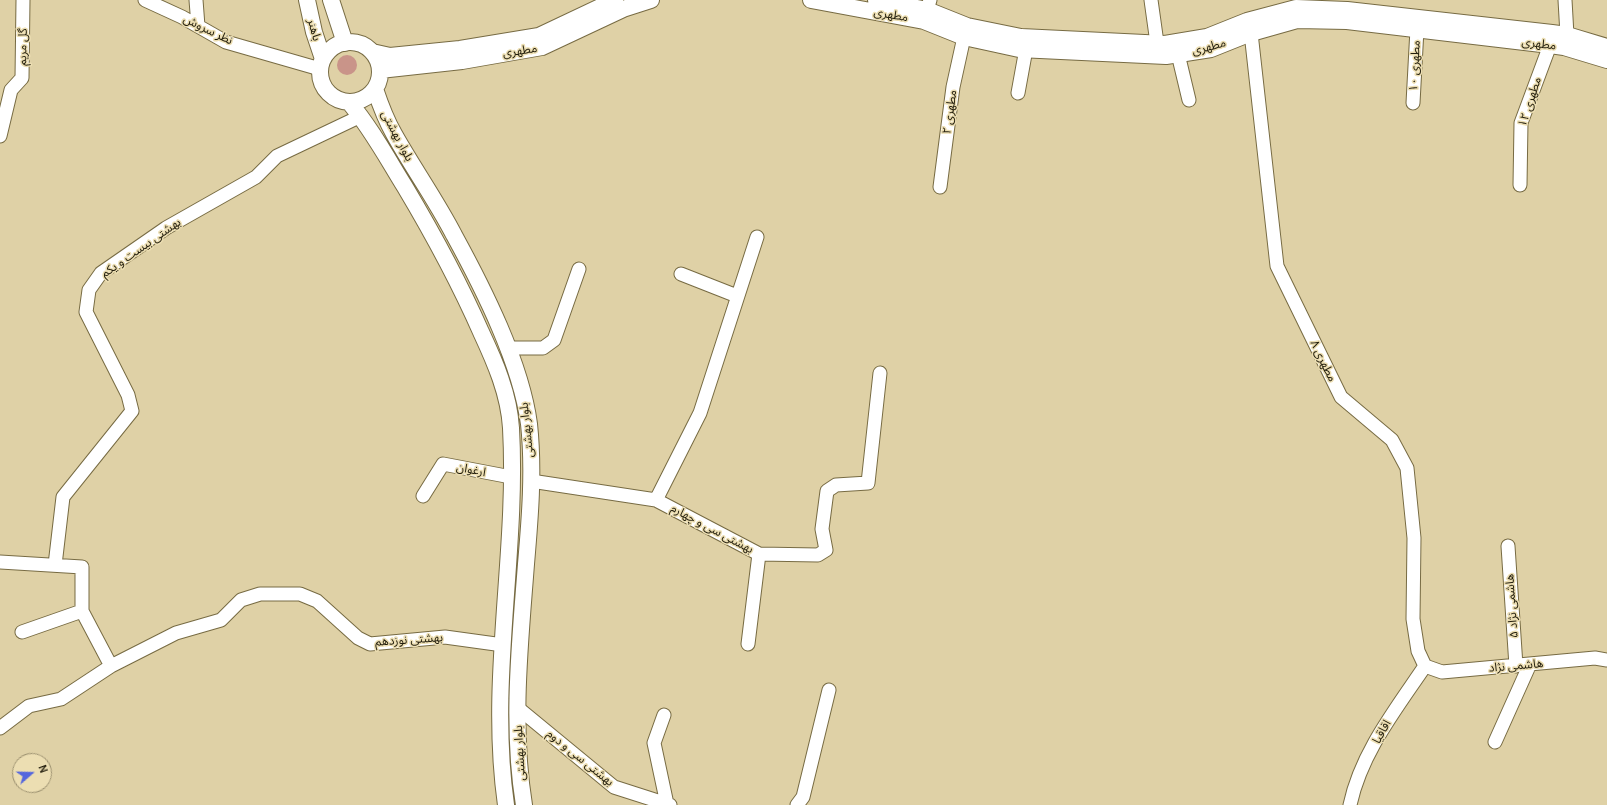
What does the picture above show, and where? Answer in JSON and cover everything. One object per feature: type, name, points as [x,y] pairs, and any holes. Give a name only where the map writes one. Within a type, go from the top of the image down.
[{"type":"main road","name":"باهنر","points":[[307,0],[321,64]]},
{"type":"main road","name":"باهنر","points":[[331,0],[345,43]]},
{"type":"main road","name":"مطهری","points":[[372,52],[390,56],[460,49],[539,36],[615,0]]},
{"type":"main road","name":"مطهری","points":[[380,70],[462,60],[542,47],[623,9],[651,0]]},
{"type":"main road","name":"مطهری","points":[[811,0],[924,21],[964,37],[1026,49],[1166,56],[1211,49],[1251,32],[1297,20],[1347,21],[1550,45],[1564,47],[1607,60]]},
{"type":"main road","name":"مطهری","points":[[876,0],[929,5],[967,26],[1021,37],[1165,44],[1208,38],[1247,21],[1296,8],[1348,10],[1567,35],[1607,47]]},
{"type":"main road","points":[[345,43],[355,43],[364,46],[372,52],[377,60],[380,70],[379,80],[375,89],[368,96],[359,101],[349,102],[340,100],[331,95],[324,88],[321,78],[321,64],[332,48],[345,43]]},
{"type":"main road","name":"بلوار بهشتی","points":[[375,89],[393,134],[454,234],[507,348],[520,380],[529,424],[531,480],[518,708],[518,740],[524,805]]},
{"type":"main road","name":"بلوار بهشتی","points":[[349,102],[361,116],[439,243],[487,346],[503,385],[511,426],[511,525],[502,645],[500,740],[506,805]]},
{"type":"street","name":"گل مریم","points":[[0,136],[11,90],[22,78],[23,0]]},
{"type":"street","name":"نظر سروش","points":[[145,0],[198,26],[226,42],[321,64]]},
{"type":"street","points":[[196,0],[198,26]]},
{"type":"street","points":[[1151,0],[1157,44]]},
{"type":"street","points":[[1565,0],[1567,35]]},
{"type":"street","name":"مطهری ۱۰","points":[[1413,103],[1417,30]]},
{"type":"street","name":"مطهری ۸","points":[[1251,32],[1277,266],[1340,397],[1392,440],[1407,468],[1414,538],[1413,619],[1418,651],[1425,666]]},
{"type":"street","name":"مطهری ۲","points":[[940,187],[953,87],[964,37]]},
{"type":"street","name":"مطهری ۱۲","points":[[1520,185],[1521,123],[1550,45]]},
{"type":"street","points":[[1018,93],[1026,49]]},
{"type":"street","points":[[1178,54],[1189,100]]},
{"type":"street","name":"بهشتی بیست و یکم","points":[[55,565],[63,497],[132,411],[128,395],[86,312],[89,290],[101,273],[166,228],[256,177],[277,156],[361,116]]},
{"type":"street","points":[[656,500],[700,413],[757,237]]},
{"type":"street","points":[[507,348],[543,348],[554,340],[579,269]]},
{"type":"street","points":[[681,274],[737,296]]},
{"type":"street","name":"بهشتی سی و چهارم","points":[[531,480],[656,500],[759,554],[818,555],[826,550],[822,529],[827,491],[836,485],[868,483],[880,372]]},
{"type":"street","name":"ارغوان","points":[[423,496],[443,464],[511,477]]},
{"type":"street","name":"هاشمی نژاد ۵","points":[[1508,546],[1516,666]]},
{"type":"street","points":[[748,644],[759,554]]},
{"type":"street","points":[[0,562],[82,567],[82,611],[111,666]]},
{"type":"street","name":"بهشتی نوزدهم","points":[[0,728],[30,706],[61,699],[111,666],[176,633],[221,620],[241,600],[260,594],[300,594],[317,601],[358,638],[370,644],[446,637],[502,645]]},
{"type":"street","points":[[22,632],[82,611]]},
{"type":"street","name":"هاشمی نژاد","points":[[1425,666],[1442,672],[1595,658],[1607,660]]},
{"type":"street","points":[[1495,742],[1530,664]]},
{"type":"street","name":"اقاقیا","points":[[1350,805],[1354,785],[1385,724],[1425,666]]},
{"type":"street","points":[[797,805],[803,797],[829,690]]},
{"type":"street","name":"بهشتی سی و دوم","points":[[518,708],[614,787],[668,804]]},
{"type":"street","points":[[664,715],[654,743],[668,804]]},
{"type":"shaded area","points":[[347,55],[354,58],[357,65],[354,72],[347,75],[340,72],[337,65],[340,58]]}]
